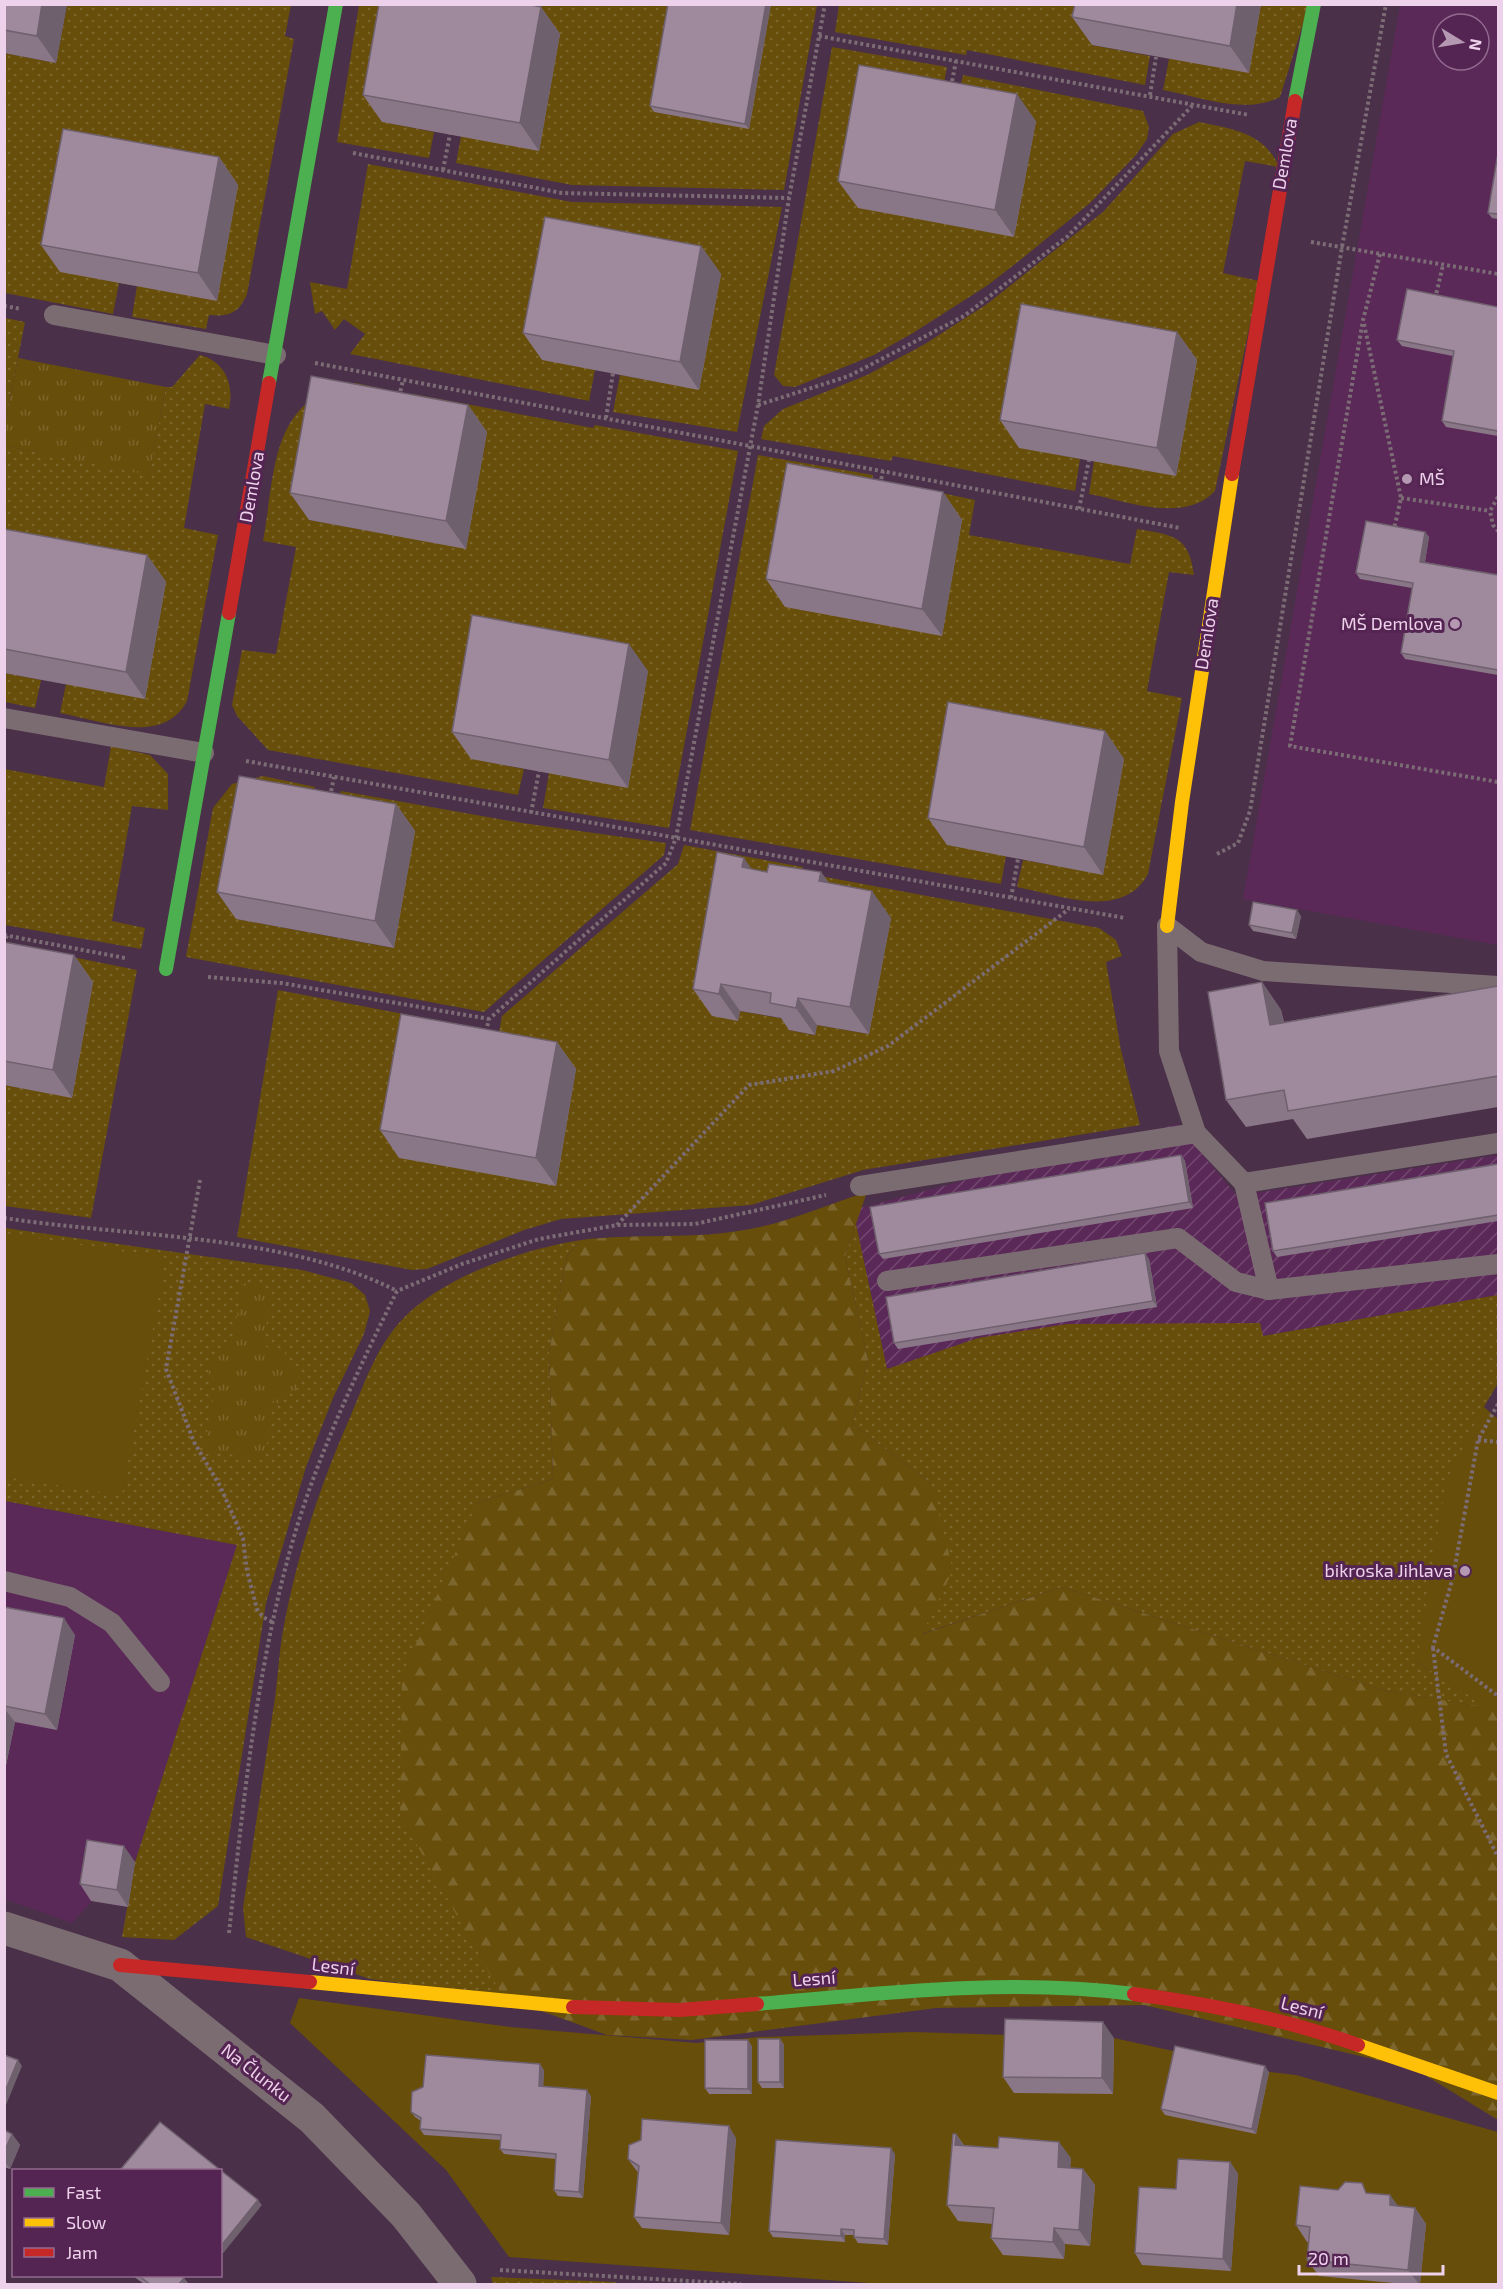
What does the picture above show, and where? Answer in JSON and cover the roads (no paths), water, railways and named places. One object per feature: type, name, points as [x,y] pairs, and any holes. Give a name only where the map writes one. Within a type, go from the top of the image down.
[{"type":"street","name":"Demlova","points":[[166,969],[276,355],[336,4]]},
{"type":"street","name":"Demlova","points":[[1167,926],[1172,869],[1222,536],[1291,121],[1314,4]]},
{"type":"street","name":"Na Člunku","points":[[4,1928],[120,1965],[312,2118],[406,2215],[459,2283]]},
{"type":"street","name":"Lesní","points":[[120,1965],[225,1972],[397,1992],[589,2008],[680,2010],[966,1986],[1084,1988],[1202,2003],[1310,2028],[1498,2093]]},
{"type":"lane","points":[[54,315],[276,355]]},
{"type":"lane","points":[[4,718],[204,753]]},
{"type":"lane","points":[[1167,926],[1201,951],[1263,972],[1498,986]]},
{"type":"lane","points":[[1167,926],[1170,1051],[1196,1133],[1244,1183],[1269,1290]]},
{"type":"lane","points":[[860,1185],[1196,1133]]},
{"type":"lane","points":[[1244,1183],[1498,1143]]},
{"type":"lane","points":[[887,1281],[1178,1238],[1236,1282],[1269,1290],[1498,1264]]},
{"type":"lane","points":[[4,1581],[70,1597],[112,1623],[160,1682]]},
{"type":"place","name":"MŠ","points":[[1407,479]]},
{"type":"place","name":"MŠ Demlova","points":[[1455,624]]},
{"type":"place","name":"bikroska Jihlava","points":[[1465,1571]]}]
